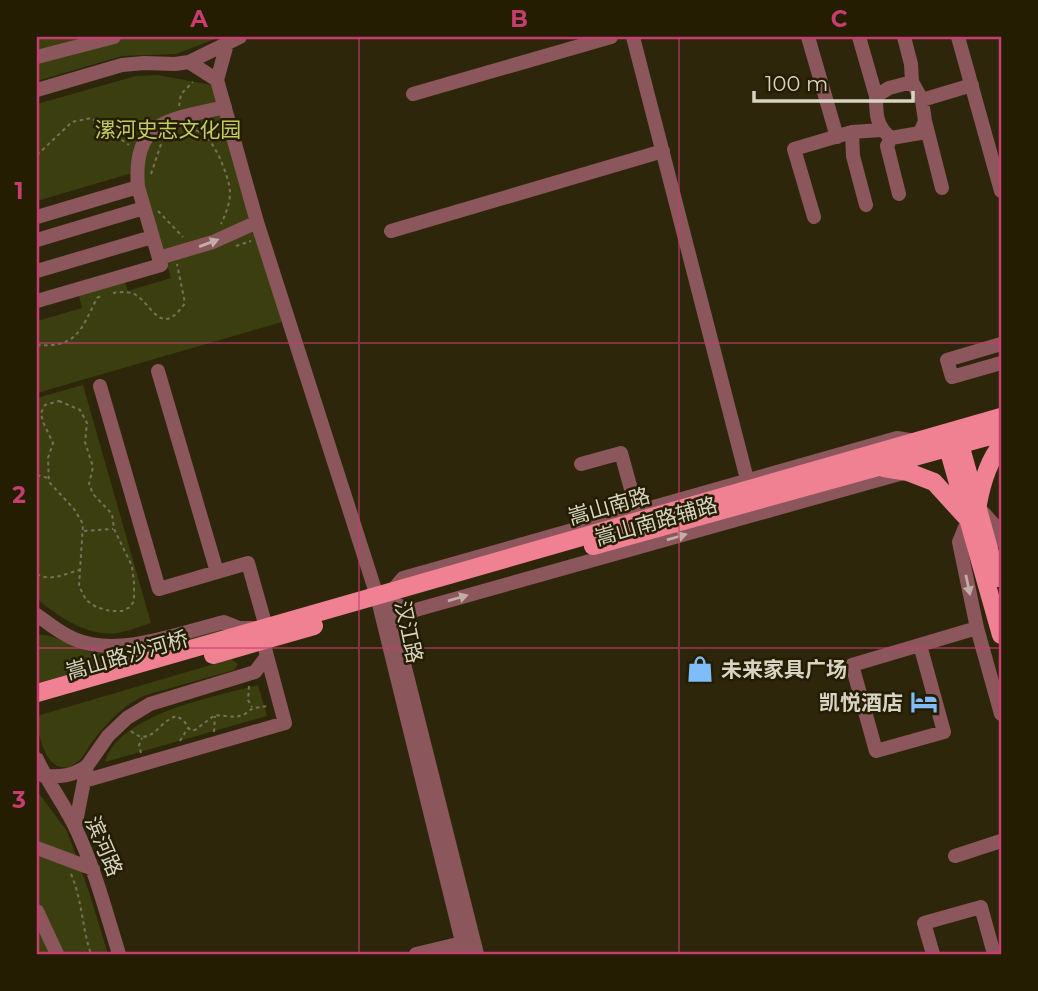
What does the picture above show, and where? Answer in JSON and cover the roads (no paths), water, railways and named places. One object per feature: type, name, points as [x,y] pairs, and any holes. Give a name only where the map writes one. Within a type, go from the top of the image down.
[{"type":"main road","name":"嵩山南路","points":[[953,441],[1001,417]]},
{"type":"main road","name":"嵩山南路","points":[[230,643],[264,638],[640,521],[750,490],[953,441],[1001,433]]},
{"type":"main road","points":[[953,441],[973,513],[1001,636]]},
{"type":"main road","points":[[973,513],[993,456],[1001,445]]},
{"type":"main road","name":"嵩山南路","points":[[750,490],[786,492],[877,467],[923,448]]},
{"type":"main road","points":[[877,467],[908,472],[934,482],[973,513],[998,565],[1001,591]]},
{"type":"main road","name":"嵩山路沙河桥","points":[[37,693],[230,643]]},
{"type":"main road","name":"嵩山路沙河桥","points":[[37,705],[230,643]]},
{"type":"street","points":[[37,57],[114,37]]},
{"type":"street","points":[[413,94],[611,37]]},
{"type":"street","points":[[633,37],[750,490]]},
{"type":"street","points":[[808,37],[837,137]]},
{"type":"street","points":[[859,37],[876,96],[876,113],[886,134],[899,194]]},
{"type":"street","points":[[904,37],[911,64],[912,82],[922,100],[942,188]]},
{"type":"street","points":[[958,37],[1001,191]]},
{"type":"street","points":[[37,90],[122,65],[189,62],[234,40]]},
{"type":"street","points":[[211,75],[234,40]]},
{"type":"street","points":[[189,62],[211,75],[225,107],[257,222],[386,600]]},
{"type":"street","points":[[876,96],[890,88],[912,82]]},
{"type":"street","points":[[922,100],[972,85]]},
{"type":"street","points":[[37,301],[161,265],[152,237],[149,207],[138,187],[136,166],[140,146],[160,124],[225,107]]},
{"type":"street","points":[[814,217],[794,149],[852,132],[920,133],[925,121]]},
{"type":"street","points":[[852,132],[853,156],[866,205]]},
{"type":"street","points":[[391,231],[663,151]]},
{"type":"street","points":[[37,217],[138,187]]},
{"type":"street","points":[[37,240],[149,207]]},
{"type":"street","points":[[159,258],[213,242],[257,222]]},
{"type":"street","points":[[37,271],[152,237]]},
{"type":"street","points":[[1001,344],[947,360],[952,377],[1001,363]]},
{"type":"street","points":[[158,371],[218,572]]},
{"type":"street","points":[[44,776],[61,778],[143,764],[285,723],[248,563],[159,589],[100,386]]},
{"type":"street","points":[[908,472],[923,448]]},
{"type":"street","points":[[581,464],[621,453],[640,521]]},
{"type":"street","name":"嵩山南路辅路","points":[[386,600],[412,611],[908,472]]},
{"type":"street","points":[[786,492],[803,501]]},
{"type":"street","points":[[1001,541],[998,529],[973,513],[959,542],[977,628],[1001,714]]},
{"type":"street","name":"汉江路","points":[[386,600],[463,948]]},
{"type":"street","name":"汉江路","points":[[386,600],[477,954]]},
{"type":"street","points":[[37,615],[58,630],[92,645],[122,647],[224,622],[264,638]]},
{"type":"street","points":[[37,627],[58,630]]},
{"type":"street","points":[[920,645],[944,732],[876,751],[852,665],[977,628]]},
{"type":"street","points":[[982,644],[1001,636]]},
{"type":"street","points":[[75,827],[86,774],[108,736],[150,704],[255,671],[264,638]]},
{"type":"street","name":"滨河路","points":[[37,760],[75,827],[93,869],[119,954]]},
{"type":"street","points":[[955,856],[1001,841]]},
{"type":"street","points":[[37,848],[93,869]]},
{"type":"street","points":[[933,954],[924,923],[981,907],[995,954]]},
{"type":"street","points":[[37,911],[57,954]]},
{"type":"street","points":[[995,954],[1001,946]]},
{"type":"street","points":[[416,954],[463,948]]},
{"type":"place","name":"未来家具广场","points":[[700,669]]},
{"type":"place","name":"凯悦酒店","points":[[924,702]]},
{"type":"park label","name":"漯河史志文化园","points":[[168,129]]}]
